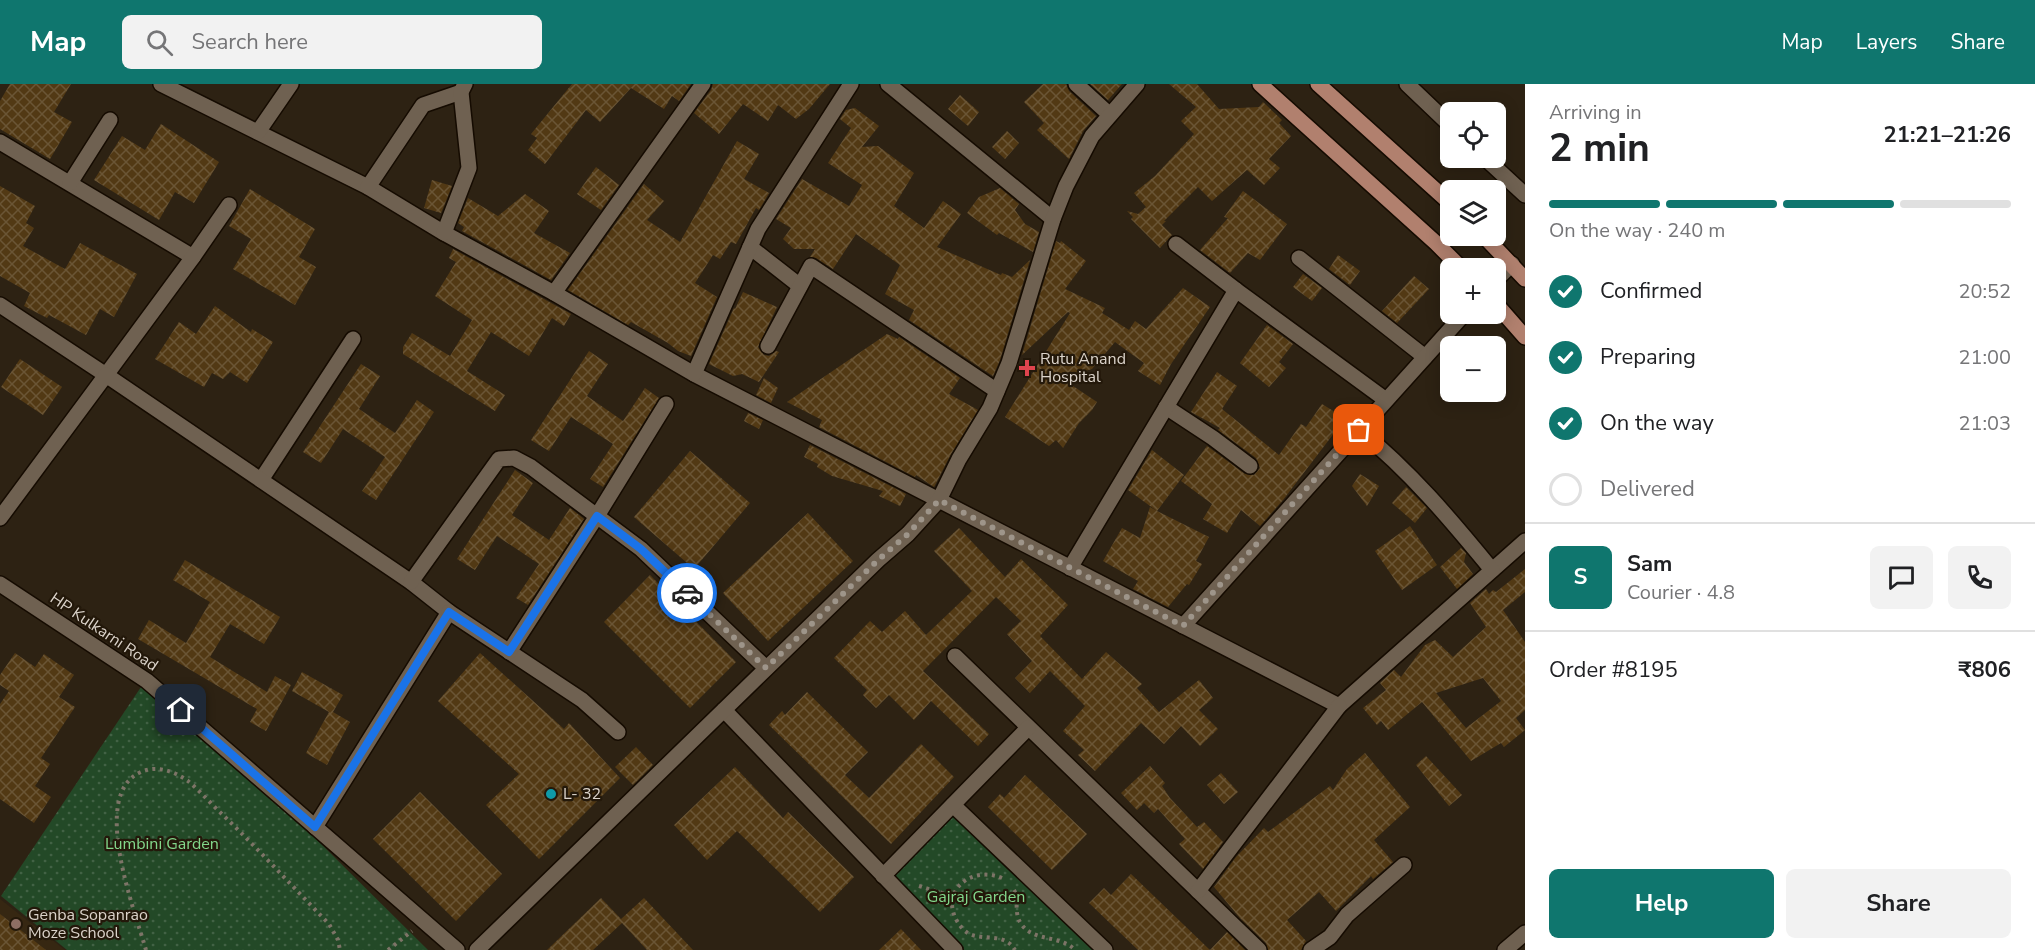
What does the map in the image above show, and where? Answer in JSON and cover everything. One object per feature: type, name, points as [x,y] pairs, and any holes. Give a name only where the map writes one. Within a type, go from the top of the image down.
[{"type":"main road","points":[[1260,84],[1451,258]]},
{"type":"main road","points":[[1318,84],[1440,194]]},
{"type":"main road","points":[[1494,246],[1525,279]]},
{"type":"main road","points":[[1506,315],[1525,337]]},
{"type":"street","points":[[160,84],[368,187],[444,233],[555,293],[694,374],[1339,706]]},
{"type":"street","points":[[258,132],[291,84]]},
{"type":"street","points":[[555,293],[703,84]]},
{"type":"street","points":[[694,374],[758,230],[851,84]]},
{"type":"street","points":[[888,84],[1053,219]]},
{"type":"street","points":[[1076,84],[1110,115]]},
{"type":"street","points":[[477,950],[766,668],[908,534],[939,500],[959,459],[990,408],[1009,363],[1053,219],[1078,160],[1092,136],[1137,84]]},
{"type":"street","points":[[1407,84],[1440,115]]},
{"type":"street","points":[[368,187],[423,105],[463,88],[469,168],[444,233]]},
{"type":"street","points":[[70,183],[110,120]]},
{"type":"street","points":[[0,142],[193,257]]},
{"type":"street","points":[[1496,168],[1525,195]]},
{"type":"street","points":[[0,518],[229,205]]},
{"type":"street","points":[[1176,244],[1386,400]]},
{"type":"street","points":[[750,247],[800,286]]},
{"type":"street","points":[[1299,258],[1425,357]]},
{"type":"street","points":[[1506,270],[1512,264]]},
{"type":"street","points":[[768,346],[811,266],[997,391]]},
{"type":"street","points":[[1070,567],[1236,290]]},
{"type":"street","points":[[0,305],[411,582],[449,612],[582,700],[618,732]]},
{"type":"street","points":[[1183,626],[1455,324]]},
{"type":"street","points":[[261,480],[353,339]]},
{"type":"street","points":[[509,652],[666,404]]},
{"type":"street","points":[[1166,407],[1250,466]]},
{"type":"street","points":[[1359,430],[1382,448],[1441,507],[1492,570]]},
{"type":"street","points":[[411,582],[499,459],[514,458],[531,467],[641,549],[766,668]]},
{"type":"street","points":[[1198,891],[1339,706],[1525,541]]},
{"type":"street","name":"HP Kulkarni Road","points":[[0,584],[147,681],[457,950]]},
{"type":"street","points":[[315,827],[449,612]]},
{"type":"street","points":[[955,656],[1259,950]]},
{"type":"street","points":[[724,710],[955,950]]},
{"type":"street","points":[[883,876],[1028,728]]},
{"type":"street","points":[[953,805],[1105,950]]},
{"type":"street","points":[[1311,950],[1330,937],[1347,915],[1404,865]]},
{"type":"street","points":[[1505,950],[1525,933]]},
{"type":"path","points":[[146,950],[118,849],[117,819],[120,797],[126,784],[136,774],[149,768],[167,770],[187,781],[329,924],[338,940],[340,950]]},
{"type":"path","points":[[1006,880],[990,874],[979,874],[955,889],[952,896],[957,920],[962,928],[976,937],[1003,939],[1015,950]]},
{"type":"path","points":[[1012,886],[1016,894],[1017,915],[1026,929],[1033,934],[1063,941],[1075,950]]},
{"type":"path","points":[[388,950],[424,922]]},
{"type":"shaded area","name":"Genba Sopanrao Moze School","points":[[0,899],[65,950],[0,950]]},
{"type":"green space","name":"Lumbini Garden","points":[[141,687],[312,835],[428,950],[67,950],[1,896]]},
{"type":"green space","name":"Gajraj Garden","points":[[953,805],[1105,950],[955,950],[883,876]]},
{"type":"building","points":[[10,84],[71,84],[54,112],[72,122],[50,159],[0,129],[0,101]]},
{"type":"building","points":[[572,84],[691,84],[679,101],[672,96],[664,109],[631,88],[600,122],[586,110],[545,164],[528,150],[537,138],[531,134]]},
{"type":"building","points":[[713,84],[830,84],[809,109],[796,119],[778,105],[768,121],[743,104],[719,134],[694,113]]},
{"type":"building","points":[[1043,84],[1066,84],[1069,91],[1096,116],[1083,131],[1069,159],[1037,130],[1044,123],[1024,102]]},
{"type":"building","points":[[1090,84],[1122,84],[1108,100]]},
{"type":"building","points":[[1169,84],[1197,84],[1219,109],[1259,107],[1263,102],[1282,120],[1279,123],[1291,136],[1269,159],[1280,168],[1264,185],[1247,170],[1212,201],[1198,187],[1164,221],[1166,221],[1162,225],[1172,235],[1160,248],[1131,219],[1133,217],[1127,211],[1138,214],[1146,207],[1134,193],[1155,176],[1194,134],[1181,121],[1196,107]]},
{"type":"building","points":[[960,95],[979,112],[968,126],[948,109]]},
{"type":"building","points":[[855,108],[879,126],[862,147],[878,146],[914,173],[894,206],[924,228],[943,201],[961,214],[937,247],[1001,275],[1002,273],[1012,277],[1030,260],[1000,360],[993,376],[909,320],[914,310],[885,294],[900,265],[856,234],[833,269],[816,258],[810,257],[815,249],[794,249],[783,239],[791,228],[776,219],[802,179],[849,206],[862,185],[828,163],[851,128],[840,119],[846,110]]},
{"type":"building","points":[[161,124],[219,162],[194,203],[175,192],[159,220],[94,180],[122,136],[145,150]]},
{"type":"building","points":[[1007,131],[1019,143],[1005,159],[992,147]]},
{"type":"building","points":[[737,141],[759,154],[744,179],[769,193],[759,210],[756,208],[736,244],[731,242],[720,259],[713,255],[695,283],[717,297],[691,356],[678,351],[631,322],[628,325],[568,290],[644,184],[664,201],[647,220],[680,242]]},
{"type":"building","points":[[596,167],[619,185],[601,210],[577,194]]},
{"type":"building","points":[[432,180],[452,186],[441,213],[424,208]]},
{"type":"building","points":[[0,186],[35,206],[26,223],[34,228],[23,246],[65,269],[80,243],[137,274],[114,317],[100,309],[86,335],[49,315],[47,318],[24,306],[30,293],[0,276]]},
{"type":"building","points":[[1000,188],[1019,204],[1015,210],[1025,224],[1039,232],[1033,252],[999,233],[997,235],[967,213],[979,197]]},
{"type":"building","points":[[250,189],[315,229],[299,257],[316,267],[295,305],[233,269],[251,239],[229,226]]},
{"type":"building","points":[[1243,191],[1287,224],[1260,260],[1248,253],[1230,273],[1200,250],[1228,218],[1224,217]]},
{"type":"building","points":[[525,194],[549,211],[534,233],[570,253],[551,280],[462,231],[464,227],[458,223],[468,198],[498,216]]},
{"type":"building","points":[[1056,241],[1060,243],[1061,241],[1086,261],[1065,289],[1105,308],[1102,313],[1129,330],[1135,321],[1146,329],[1183,288],[1210,307],[1171,364],[1160,385],[1138,371],[1144,363],[1115,342],[1092,369],[1061,378],[1097,402],[1079,423],[1063,448],[1056,440],[1049,446],[1005,417],[1070,313],[1068,312],[1022,355]]},
{"type":"building","points":[[453,249],[571,314],[564,326],[552,318],[529,356],[491,332],[467,371],[505,395],[495,411],[403,354],[403,347],[412,333],[450,356],[472,320],[435,296],[456,262],[449,258]]},
{"type":"building","points":[[1338,255],[1360,271],[1350,285],[1329,269]]},
{"type":"building","points":[[1303,274],[1322,288],[1312,301],[1293,287]]},
{"type":"building","points":[[1414,276],[1429,289],[1397,323],[1382,311]]},
{"type":"building","points":[[743,292],[777,307],[758,347],[764,355],[769,356],[776,351],[779,352],[759,382],[742,374],[733,376],[709,364]]},
{"type":"building","points":[[215,306],[251,332],[252,329],[273,342],[247,383],[230,372],[223,379],[212,373],[204,387],[155,359],[179,322],[196,334]]},
{"type":"building","points":[[1267,325],[1293,344],[1279,362],[1286,368],[1269,387],[1240,363]]},
{"type":"building","points":[[887,334],[898,339],[899,337],[960,378],[949,394],[978,410],[934,487],[916,475],[915,477],[819,427],[822,420],[787,402]]},
{"type":"building","points":[[589,351],[608,364],[587,396],[623,421],[645,388],[659,398],[603,487],[590,479],[613,444],[571,417],[549,451],[531,440]]},
{"type":"building","points":[[20,359],[62,387],[43,415],[1,387]]},
{"type":"building","points":[[361,364],[380,376],[359,409],[395,433],[417,400],[434,412],[376,500],[362,491],[385,457],[343,429],[321,463],[303,452]]},
{"type":"building","points":[[1217,372],[1237,386],[1222,409],[1279,455],[1301,424],[1306,427],[1322,404],[1348,420],[1338,428],[1283,500],[1260,526],[1241,510],[1227,533],[1203,519],[1212,504],[1181,481],[1207,446],[1245,474],[1254,475],[1260,468],[1256,458],[1218,430],[1220,428],[1191,412]]},
{"type":"building","points":[[764,378],[778,388],[771,403],[756,395]]},
{"type":"building","points":[[748,413],[763,420],[759,429],[744,421]]},
{"type":"building","points":[[810,445],[906,494],[900,506],[879,496],[883,491],[832,476],[817,467],[818,464],[804,457]]},
{"type":"building","points":[[1152,450],[1184,475],[1157,511],[1128,490]]},
{"type":"building","points":[[690,451],[750,503],[694,569],[634,517]]},
{"type":"building","points":[[515,470],[533,483],[512,515],[549,540],[570,508],[584,519],[528,605],[516,598],[539,564],[497,536],[475,570],[457,559]]},
{"type":"building","points":[[1360,474],[1379,486],[1367,506],[1352,486]]},
{"type":"building","points":[[1406,487],[1427,508],[1415,523],[1392,503]]},
{"type":"building","points":[[1150,507],[1209,537],[1196,561],[1202,564],[1189,585],[1187,584],[1168,607],[1133,589],[1138,581],[1103,561],[1122,528],[1140,538]]},
{"type":"building","points":[[808,513],[853,561],[768,641],[723,593]]},
{"type":"building","points":[[1410,526],[1437,565],[1402,590],[1375,551]]},
{"type":"building","points":[[959,528],[1005,577],[1021,559],[1068,605],[1040,636],[1082,679],[1106,652],[1142,684],[1137,688],[1159,712],[1199,680],[1213,698],[1199,710],[1218,729],[1200,746],[1181,726],[1164,744],[1141,723],[1095,771],[1078,755],[1084,750],[1063,731],[1085,706],[1050,671],[1030,693],[1015,678],[1032,661],[1007,634],[1021,621],[996,597],[923,671],[989,734],[978,746],[931,701],[914,720],[889,695],[876,708],[863,695],[867,690],[834,658],[870,621],[882,632],[905,611],[926,635],[972,591],[934,551]]},
{"type":"building","points":[[1461,548],[1466,553],[1464,562],[1473,574],[1457,589],[1440,567]]},
{"type":"building","points":[[185,560],[280,617],[264,644],[230,624],[210,657],[267,692],[275,676],[291,685],[266,731],[250,722],[257,709],[138,639],[149,620],[186,643],[210,602],[173,580]]},
{"type":"building","points":[[1525,569],[1525,592],[1503,610],[1525,642],[1525,710],[1516,718],[1525,730],[1504,747],[1501,743],[1471,761],[1422,702],[1388,730],[1381,721],[1377,725],[1363,708],[1386,690],[1380,683],[1394,670],[1401,677],[1425,645],[1435,640],[1453,657],[1486,627],[1470,603],[1486,589],[1489,594],[1493,590],[1496,592]],"holes":[[[1483,678],[1501,701],[1466,728],[1436,693]]]},
{"type":"building","points":[[650,575],[736,662],[690,708],[604,622]]},
{"type":"building","points":[[15,653],[35,667],[44,654],[74,675],[59,697],[75,707],[41,758],[50,764],[35,786],[51,797],[34,823],[0,799],[0,704],[9,691],[0,685],[0,675]]},
{"type":"building","points":[[480,653],[564,729],[569,723],[620,778],[539,859],[486,805],[519,774],[438,701]]},
{"type":"building","points":[[302,672],[343,695],[333,712],[350,722],[327,765],[306,753],[329,712],[292,691]]},
{"type":"building","points":[[807,692],[868,752],[845,775],[869,798],[921,744],[954,777],[891,844],[769,725],[782,711],[785,715]]},
{"type":"building","points":[[636,747],[653,765],[633,785],[615,767]]},
{"type":"building","points":[[1365,753],[1410,807],[1374,840],[1393,862],[1373,879],[1371,876],[1336,911],[1319,892],[1287,920],[1306,941],[1301,950],[1268,950],[1266,943],[1240,918],[1214,887],[1236,857],[1264,828],[1268,832],[1330,786],[1333,790],[1347,769]]},
{"type":"building","points":[[1426,756],[1462,795],[1449,806],[1416,765]]},
{"type":"building","points":[[1150,766],[1165,783],[1162,786],[1170,798],[1197,827],[1204,822],[1223,842],[1203,869],[1179,844],[1185,839],[1158,809],[1154,813],[1144,803],[1137,810],[1121,793]]},
{"type":"building","points":[[735,767],[783,818],[788,812],[854,877],[820,912],[737,831],[707,860],[674,825]]},
{"type":"building","points":[[1221,773],[1238,792],[1224,804],[1207,785]]},
{"type":"building","points":[[1025,775],[1087,834],[1052,870],[988,807],[1000,794],[1004,798]]},
{"type":"building","points":[[420,792],[502,874],[456,921],[373,839]]},
{"type":"building","points":[[1131,874],[1210,950],[1138,950],[1089,903],[1104,888],[1111,895]]},
{"type":"building","points":[[601,898],[621,919],[644,898],[693,950],[647,950],[622,923],[593,950],[547,950]]},
{"type":"building","name":"Genba Sopanrao Moze School","points":[[0,914],[46,950],[0,950]]},
{"type":"building","points":[[901,929],[921,950],[879,950]]},
{"type":"building","points":[[1227,932],[1245,950],[1210,950]]},
{"type":"way so far","points":[[687,593],[766,668],[908,534],[939,500],[1183,626],[1359,430]]},
{"type":"place","name":"Rutu Anand Hospital","points":[[1027,368]]},
{"type":"place","name":"L- 32","points":[[551,794]]},
{"type":"place","name":"Genba Sopanrao Moze School","points":[[16,924]]},
{"type":"route","points":[[181,710],[315,827],[449,612],[509,652],[597,516],[641,549],[687,593]]}]
